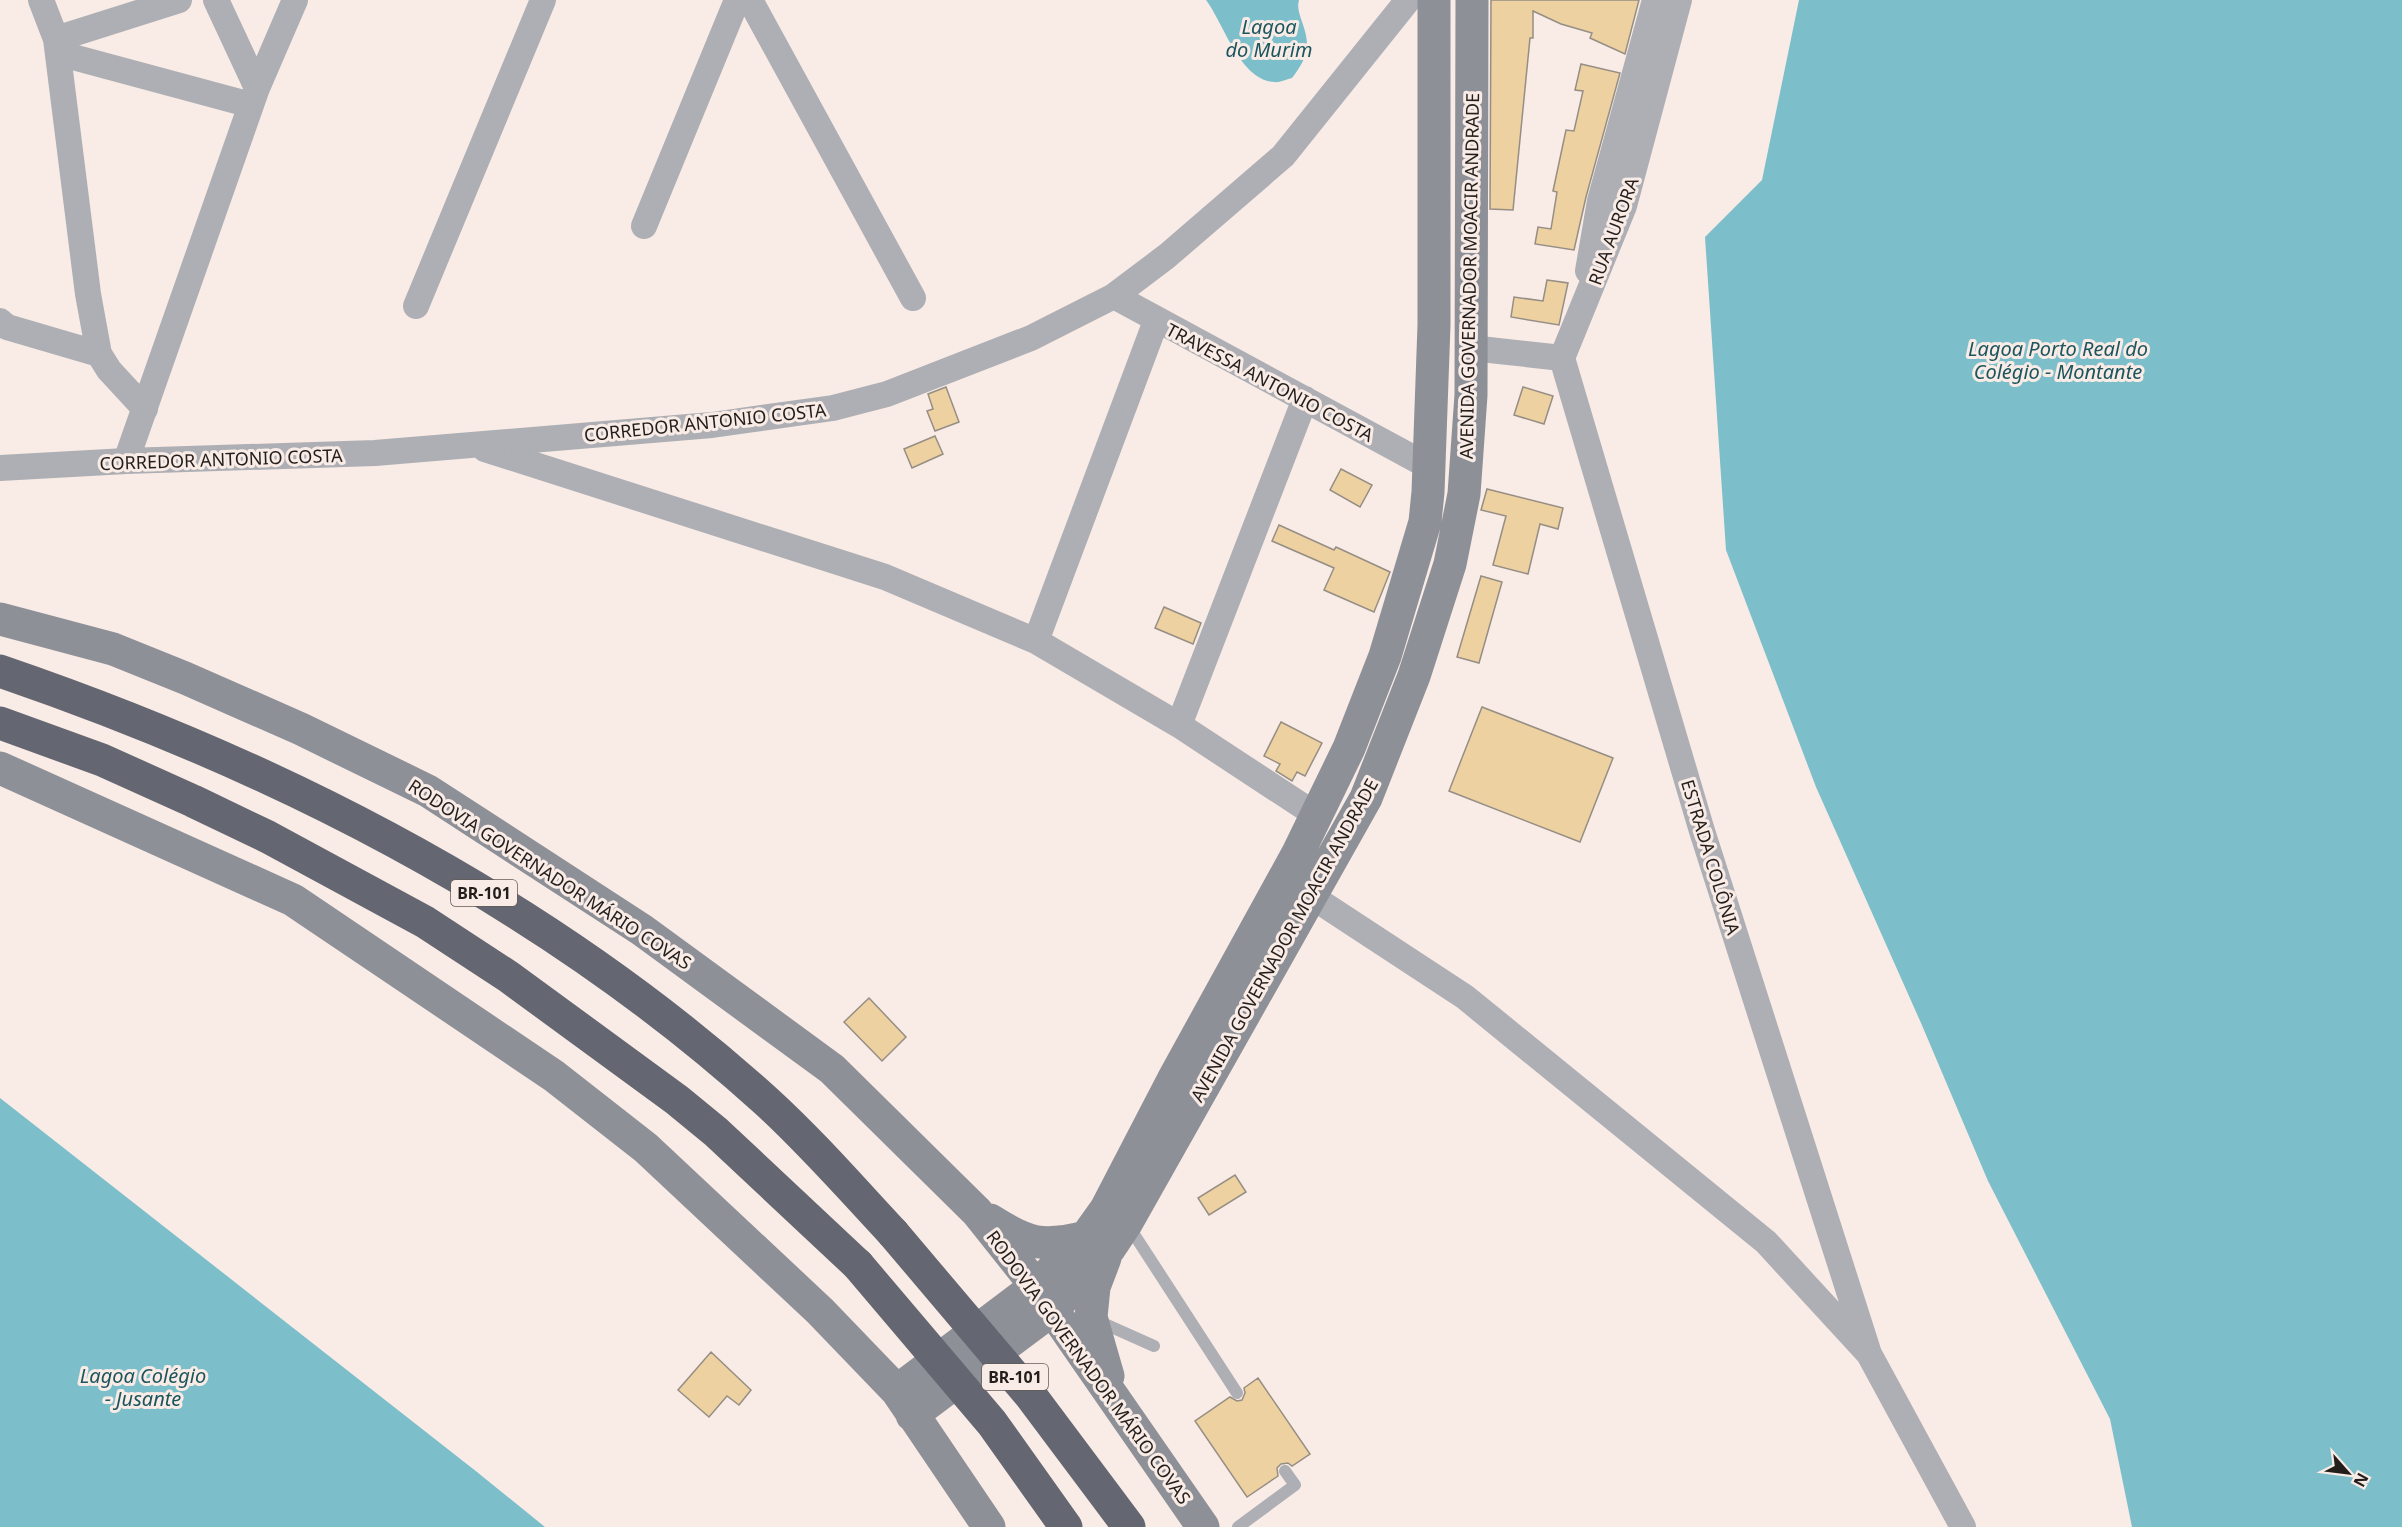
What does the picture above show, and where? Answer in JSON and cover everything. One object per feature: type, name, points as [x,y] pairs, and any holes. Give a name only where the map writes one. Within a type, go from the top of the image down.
[{"type":"highway","name":"BR-101","points":[[0,671],[122,714],[294,789],[362,824],[540,927],[614,979],[767,1102],[893,1233],[1031,1396],[1129,1527]]},
{"type":"highway","name":"BR-101","points":[[0,723],[102,760],[193,801],[268,837],[425,922],[509,977],[677,1100],[716,1132],[858,1265],[992,1423],[1066,1527]]},
{"type":"main road","name":"AVENIDA GOVERNADOR MOACIR ANDRADE","points":[[1117,1215],[1173,1080],[1316,815],[1349,748],[1385,656],[1425,522],[1434,325],[1434,0]]},
{"type":"main road","name":"AVENIDA GOVERNADOR MOACIR ANDRADE","points":[[905,1403],[1044,1298],[1098,1243],[1311,896],[1366,798],[1414,676],[1450,564],[1464,494],[1471,348],[1472,0]]},
{"type":"main road","points":[[1428,479],[1464,494]]},
{"type":"main road","name":"RODOVIA GOVERNADOR MÁRIO COVAS","points":[[0,619],[113,650],[185,678],[301,729],[428,791],[642,930],[832,1069],[976,1212],[1044,1298],[1203,1527]]},
{"type":"main road","points":[[0,768],[293,900],[554,1076],[646,1148],[820,1311],[905,1403],[989,1527]]},
{"type":"main road","points":[[976,1212],[1026,1241],[1046,1245],[1098,1243],[1091,1317],[1106,1363],[1112,1395]]},
{"type":"street","points":[[41,0],[57,46],[88,294],[99,354],[109,370],[145,409]]},
{"type":"street","points":[[57,46],[179,0]]},
{"type":"street","points":[[216,0],[254,97]]},
{"type":"street","points":[[126,460],[254,97],[295,0]]},
{"type":"street","points":[[416,306],[543,0]]},
{"type":"street","points":[[644,226],[737,0]]},
{"type":"street","points":[[750,0],[913,298]]},
{"type":"street","name":"CORREDOR ANTONIO COSTA","points":[[0,468],[126,460],[375,453],[474,445],[712,425],[833,408],[887,394],[1031,338],[1114,296],[1167,256],[1283,156],[1408,0]]},
{"type":"street","name":"RUA AURORA","points":[[1587,301],[1588,258],[1600,201],[1655,0]]},
{"type":"street","name":"RUA AURORA","points":[[1587,301],[1624,206],[1679,0]]},
{"type":"street","points":[[57,46],[254,97]]},
{"type":"street","name":"TRAVESSA ANTONIO COSTA","points":[[1114,296],[1156,321],[1305,399],[1428,479]]},
{"type":"street","points":[[1471,348],[1562,358],[1587,301]]},
{"type":"street","points":[[0,321],[7,327],[99,354]]},
{"type":"street","points":[[1036,641],[1156,321]]},
{"type":"street","name":"ESTRADA COLÔNIA","points":[[1562,358],[1702,831],[1869,1354]]},
{"type":"street","points":[[1179,725],[1305,399]]},
{"type":"street","points":[[474,445],[885,577],[1036,641],[1179,725],[1316,815]]},
{"type":"street","points":[[1311,896],[1465,997],[1766,1242],[1869,1354],[1963,1527]]},
{"type":"lane","points":[[1117,1215],[1237,1393]]},
{"type":"lane","points":[[1091,1317],[1154,1346]]},
{"type":"lane","points":[[1238,1527],[1295,1485],[1286,1471]]},
{"type":"water","name":"Lagoa do Murim","points":[[1206,0],[1299,0],[1298,10],[1306,36],[1307,50],[1292,78],[1274,82],[1262,79],[1252,72],[1242,62]]},
{"type":"water","name":"Lagoa Porto Real do Colégio - Montante","points":[[1799,0],[2402,0],[2402,1527],[2132,1527],[2110,1419],[1988,1181],[1921,1023],[1816,787],[1726,550],[1705,237],[1762,180]]},
{"type":"water","name":"Lagoa Colégio - Jusante","points":[[0,1098],[477,1472],[545,1527],[0,1527]]},
{"type":"building","points":[[1491,0],[1639,0],[1625,54],[1590,38],[1592,33],[1561,24],[1533,11],[1533,38],[1530,38],[1513,210],[1490,209]]},
{"type":"building","points":[[1581,64],[1620,73],[1574,250],[1535,244],[1538,227],[1551,229],[1557,192],[1553,191],[1566,130],[1574,131],[1583,91],[1575,90]]},
{"type":"building","points":[[1547,280],[1568,283],[1559,325],[1511,317],[1514,297],[1543,301]]},
{"type":"building","points":[[946,387],[959,422],[935,431],[927,411],[933,409],[928,394]]},
{"type":"building","points":[[1523,387],[1553,396],[1544,424],[1514,415]]},
{"type":"building","points":[[935,436],[943,454],[912,468],[904,449]]},
{"type":"building","points":[[1341,469],[1372,485],[1360,507],[1330,490]]},
{"type":"building","points":[[1487,489],[1563,508],[1558,529],[1540,524],[1528,574],[1493,565],[1506,516],[1481,510]]},
{"type":"building","points":[[1279,525],[1334,550],[1336,547],[1390,572],[1374,612],[1324,590],[1334,568],[1272,541]]},
{"type":"building","points":[[1481,576],[1502,582],[1479,663],[1457,657]]},
{"type":"building","points":[[1164,607],[1201,623],[1193,644],[1155,628]]},
{"type":"building","points":[[1482,707],[1613,758],[1580,842],[1449,791]]},
{"type":"building","points":[[1281,722],[1322,743],[1305,776],[1297,772],[1292,781],[1276,771],[1280,764],[1264,756]]},
{"type":"building","points":[[869,998],[906,1037],[882,1061],[844,1022]]},
{"type":"building","points":[[1235,1175],[1246,1192],[1209,1215],[1198,1198]]},
{"type":"building","points":[[711,1352],[751,1390],[739,1405],[727,1396],[709,1417],[678,1390]]},
{"type":"building","points":[[1258,1378],[1310,1454],[1292,1466],[1288,1463],[1281,1464],[1277,1468],[1278,1476],[1247,1497],[1195,1421],[1230,1397],[1237,1401],[1242,1400],[1245,1393],[1244,1388]]}]
